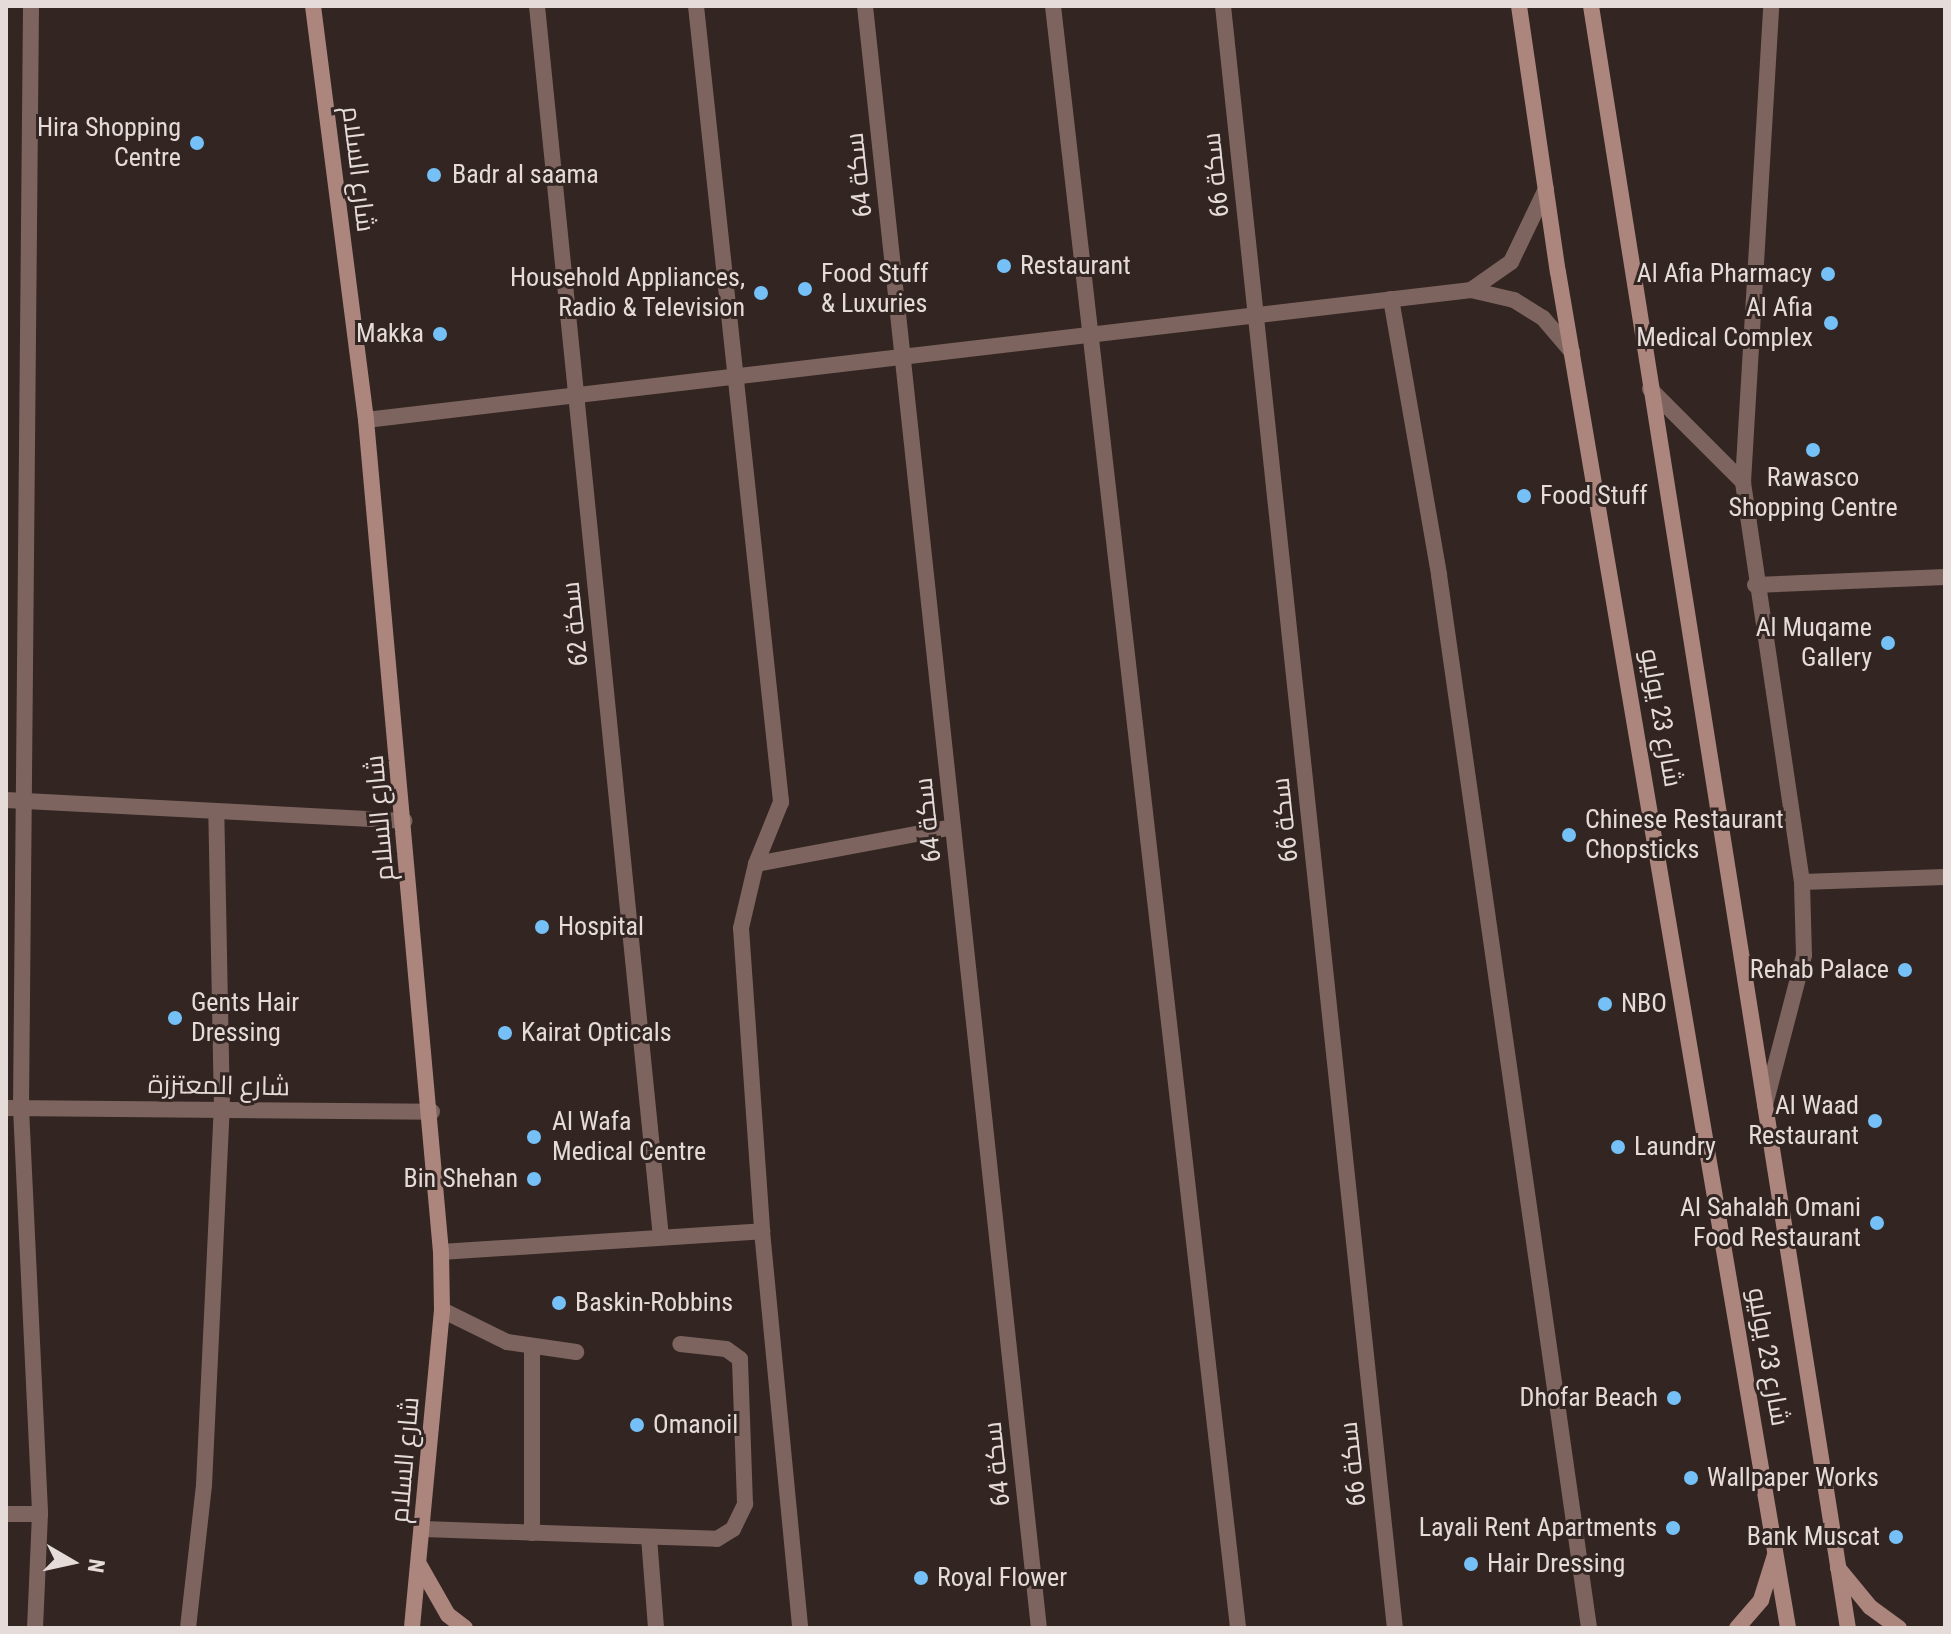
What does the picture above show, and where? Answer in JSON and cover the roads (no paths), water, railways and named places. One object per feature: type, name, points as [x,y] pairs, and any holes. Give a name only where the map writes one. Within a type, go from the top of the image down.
[{"type":"main road","name":"شارع السلام","points":[[313,6],[366,420],[432,1112],[441,1252],[442,1310],[412,1628]]},
{"type":"main road","name":"شارع 23 يوليو","points":[[1519,6],[1572,352],[1788,1628]]},
{"type":"main road","name":"شارع 23 يوليو","points":[[1591,6],[1848,1628]]},
{"type":"main road","points":[[1737,1628],[1761,1600],[1776,1549]]},
{"type":"main road","points":[[419,1565],[448,1615],[465,1628]]},
{"type":"main road","points":[[1838,1568],[1870,1607],[1899,1628]]},
{"type":"street","points":[[31,6],[14,801],[14,1108],[40,1514],[35,1628]]},
{"type":"street","name":"سكة 62","points":[[537,6],[661,1237]]},
{"type":"street","points":[[696,6],[781,802],[756,864],[741,928],[762,1231],[800,1628]]},
{"type":"street","name":"سكة 64","points":[[865,6],[1039,1628]]},
{"type":"street","points":[[1053,6],[1238,1628]]},
{"type":"street","name":"سكة 66","points":[[1223,6],[1395,1628]]},
{"type":"street","points":[[1764,1111],[1804,955],[1802,882],[1755,585],[1743,482],[1771,6]]},
{"type":"street","points":[[1471,290],[1511,262],[1546,189]]},
{"type":"street","points":[[366,420],[1471,290],[1514,300],[1543,318],[1572,352]]},
{"type":"street","points":[[1391,299],[1439,575],[1589,1628]]},
{"type":"street","points":[[1650,389],[1743,482]]},
{"type":"street","points":[[1755,585],[1945,577]]},
{"type":"street","points":[[14,801],[404,821]]},
{"type":"street","points":[[188,1628],[204,1485],[222,1110],[216,811]]},
{"type":"street","points":[[756,864],[953,827]]},
{"type":"street","points":[[1802,882],[1945,877]]},
{"type":"street","name":"شارع المعتززة","points":[[14,1108],[432,1112]]},
{"type":"street","points":[[441,1252],[762,1231]]},
{"type":"street","points":[[442,1310],[532,1350],[576,1352]]},
{"type":"street","points":[[423,1529],[717,1539],[733,1529],[745,1504],[740,1359],[726,1349],[680,1344]]},
{"type":"street","points":[[532,1350],[532,1533]]},
{"type":"street","points":[[6,1514],[40,1514]]},
{"type":"street","points":[[649,1537],[656,1628]]},
{"type":"place","name":"Hira Shopping Centre","points":[[197,143]]},
{"type":"place","name":"Badr al saama","points":[[434,175]]},
{"type":"place","name":"Restaurant","points":[[1004,266]]},
{"type":"place","name":"Al Afia Pharmacy","points":[[1828,274]]},
{"type":"place","name":"Food Stuff & Luxuries","points":[[805,289]]},
{"type":"place","name":"Household Appliances, Radio & Television","points":[[761,293]]},
{"type":"place","name":"Al Afia Medical Complex","points":[[1831,323]]},
{"type":"place","name":"Makka","points":[[440,334]]},
{"type":"place","name":"Rawasco Shopping Centre","points":[[1813,450]]},
{"type":"place","name":"Food Stuff","points":[[1524,496]]},
{"type":"place","name":"Al Muqame Gallery","points":[[1888,643]]},
{"type":"place","name":"Chinese Restaurant Chopsticks","points":[[1569,835]]},
{"type":"place","name":"Hospital","points":[[542,927]]},
{"type":"place","name":"Rehab Palace","points":[[1905,970]]},
{"type":"place","name":"NBO","points":[[1605,1004]]},
{"type":"place","name":"Gents Hair Dressing","points":[[175,1018]]},
{"type":"place","name":"Kairat Opticals","points":[[505,1033]]},
{"type":"place","name":"Al Waad Restaurant","points":[[1875,1121]]},
{"type":"place","name":"Al Wafa Medical Centre","points":[[534,1137]]},
{"type":"place","name":"Laundry","points":[[1618,1147]]},
{"type":"place","name":"Bin Shehan","points":[[534,1179]]},
{"type":"place","name":"Al Sahalah Omani Food Restaurant","points":[[1877,1223]]},
{"type":"place","name":"Baskin-Robbins","points":[[559,1303]]},
{"type":"place","name":"Dhofar Beach","points":[[1674,1398]]},
{"type":"place","name":"Omanoil","points":[[637,1425]]},
{"type":"place","name":"Wallpaper Works","points":[[1691,1478]]},
{"type":"place","name":"Layali Rent Apartments","points":[[1673,1528]]},
{"type":"place","name":"Bank Muscat","points":[[1896,1537]]},
{"type":"place","name":"Hair Dressing","points":[[1471,1564]]},
{"type":"place","name":"Royal Flower","points":[[921,1578]]}]
